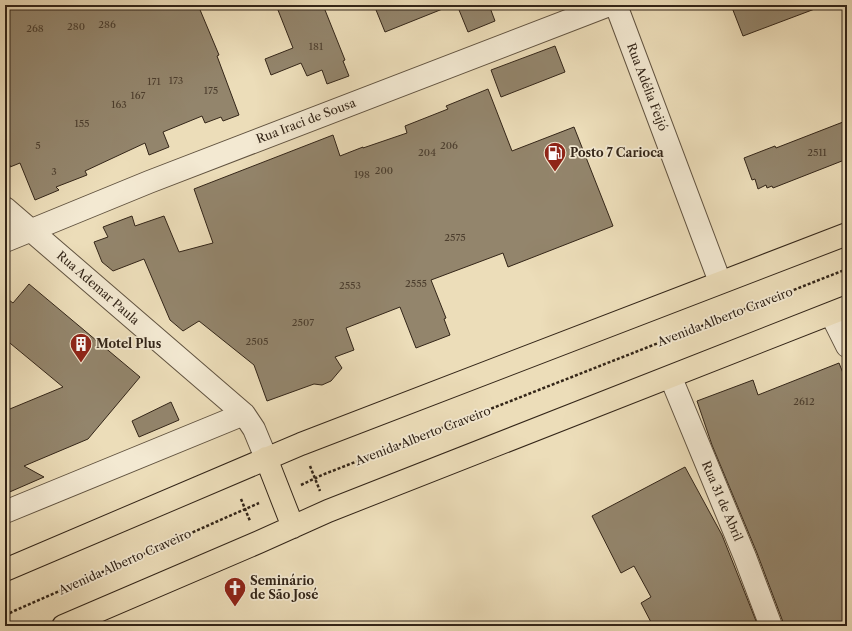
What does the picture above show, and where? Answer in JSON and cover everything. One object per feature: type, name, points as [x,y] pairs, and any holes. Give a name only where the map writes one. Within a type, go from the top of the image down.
[{"type":"main road","points":[[5,570],[266,458],[847,234]]},
{"type":"main road","points":[[63,626],[328,511],[671,378],[839,310]]},
{"type":"main road","points":[[266,458],[293,527]]},
{"type":"street","name":"Rua Iraci de Sousa","points":[[5,241],[149,182],[609,5]]},
{"type":"street","name":"Rua Adélia Feijó","points":[[616,5],[720,282]]},
{"type":"street","name":"Rua Ademar Paula","points":[[5,208],[244,414],[254,429],[266,458]]},
{"type":"street","points":[[839,310],[847,346]]},
{"type":"street","name":"Rua 31 de Abril","points":[[671,378],[772,626]]},
{"type":"street","points":[[5,512],[244,414]]},
{"type":"path","name":"Avenida Alberto Craveiro","points":[[5,616],[315,479],[847,269]]},
{"type":"path","points":[[310,466],[320,493]]},
{"type":"path","points":[[241,499],[251,524]]},
{"type":"building","points":[[5,5],[198,5],[219,55],[217,56],[239,115],[223,121],[221,117],[205,123],[202,116],[163,132],[169,147],[149,155],[145,143],[85,171],[87,175],[56,187],[59,190],[35,200],[20,163],[10,167],[10,165],[5,167]]},
{"type":"building","points":[[276,5],[323,5],[345,60],[343,61],[349,76],[327,84],[322,70],[307,76],[301,63],[271,75],[265,59],[293,48]]},
{"type":"building","points":[[374,5],[450,5],[450,6],[385,32]]},
{"type":"building","points":[[457,5],[489,5],[495,21],[468,32]]},
{"type":"building","points":[[731,5],[820,5],[820,7],[743,36]]},
{"type":"building","points":[[555,46],[565,72],[501,97],[491,70]]},
{"type":"building","points":[[488,89],[512,151],[574,127],[613,226],[508,267],[503,253],[431,280],[446,318],[444,319],[450,335],[416,348],[400,307],[346,328],[354,350],[335,357],[342,368],[331,381],[322,385],[314,384],[267,401],[254,365],[199,321],[183,331],[170,320],[144,259],[113,271],[102,262],[94,242],[108,237],[103,227],[132,216],[135,226],[164,216],[179,252],[213,243],[194,189],[333,135],[340,156],[407,133],[405,126],[448,109],[446,106]]},
{"type":"building","points":[[843,122],[847,133],[847,159],[773,188],[772,186],[767,188],[766,185],[758,189],[755,179],[752,180],[744,158],[775,146],[776,148]]},
{"type":"building","name":"Motel Plus","points":[[29,284],[140,377],[88,439],[24,466],[44,477],[5,494],[5,411],[63,387],[5,339],[5,297],[13,303]]},
{"type":"building","points":[[839,363],[847,383],[847,621],[838,626],[783,626],[783,622],[757,553],[712,445],[697,401],[753,380],[758,395]]},
{"type":"building","points":[[171,402],[179,420],[139,437],[132,421]]},
{"type":"building","points":[[685,467],[722,535],[758,626],[653,626],[641,603],[651,597],[634,566],[621,573],[592,516]]},
{"type":"place","name":"Posto 7 Carioca","points":[[555,172]]},
{"type":"place","name":"Motel Plus","points":[[81,364]]},
{"type":"place","name":"Seminário de São José","points":[[235,608]]}]
